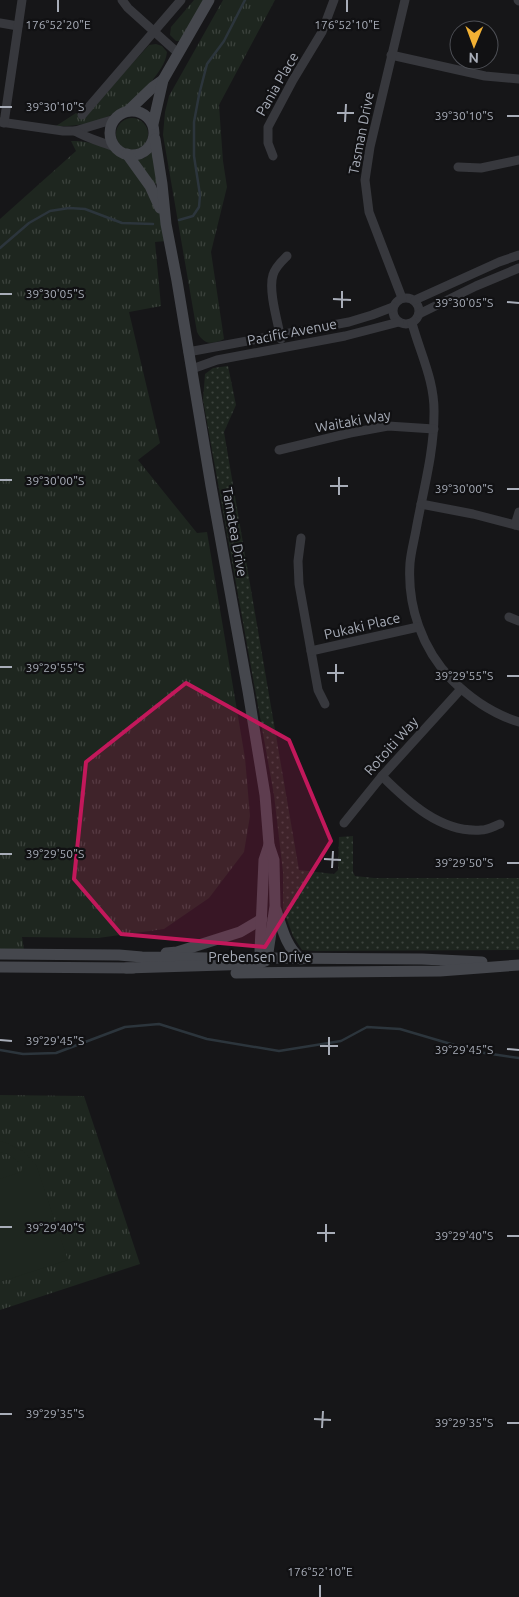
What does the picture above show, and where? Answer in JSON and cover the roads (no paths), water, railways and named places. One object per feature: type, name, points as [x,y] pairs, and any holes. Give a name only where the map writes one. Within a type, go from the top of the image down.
[{"type":"main road","points":[[164,80],[153,87],[128,111],[115,119],[110,131],[115,147],[127,154],[139,154],[145,152],[154,139],[153,124],[164,80],[209,0]]},
{"type":"main road","points":[[128,111],[142,114],[153,124]]},
{"type":"main road","name":"Tamatea Drive","points":[[154,139],[162,184],[166,224],[250,700],[265,795],[269,845],[274,860],[275,906],[265,960]]},
{"type":"main road","name":"Tamatea Drive","points":[[127,154],[150,186],[166,224]]},
{"type":"main road","name":"Tamatea Drive","points":[[265,960],[260,951],[264,860],[269,845]]},
{"type":"main road","points":[[275,906],[286,940],[294,954],[301,959]]},
{"type":"main road","points":[[142,957],[177,952],[240,932],[262,920]]},
{"type":"main road","name":"Prebensen Drive","points":[[0,954],[119,955],[265,960],[422,959],[519,964]]},
{"type":"main road","points":[[126,968],[245,966],[258,964],[265,960],[275,965],[373,967],[440,971]]},
{"type":"main road","name":"Prebensen Drive","points":[[0,967],[126,968],[182,972],[262,973],[440,971],[519,964]]},
{"type":"street","points":[[22,0],[2,123],[75,131],[115,119]]},
{"type":"street","points":[[122,0],[128,8],[178,53]]},
{"type":"street","points":[[82,115],[181,0]]},
{"type":"street","name":"Pania Place","points":[[273,156],[268,144],[268,127],[322,32],[334,0]]},
{"type":"street","name":"Tasman Drive","points":[[402,298],[369,212],[365,180],[370,147],[405,0]]},
{"type":"street","points":[[0,23],[18,26]]},
{"type":"street","points":[[391,55],[485,76],[519,79]]},
{"type":"street","points":[[75,131],[83,136],[115,147]]},
{"type":"street","points":[[458,168],[481,168],[519,160]]},
{"type":"street","points":[[415,300],[499,262],[519,255]]},
{"type":"street","points":[[282,347],[272,281],[273,273],[287,256]]},
{"type":"street","points":[[419,314],[419,307],[415,300],[406,297],[398,300],[393,307],[393,316],[399,322],[403,324],[412,323],[419,314],[476,286],[519,268]]},
{"type":"street","name":"Pacific Avenue","points":[[188,352],[349,322],[393,307]]},
{"type":"street","name":"Pacific Avenue","points":[[192,369],[217,360],[345,336],[399,322]]},
{"type":"street","points":[[412,323],[434,397],[434,429],[431,460],[410,564],[410,584],[418,627],[437,663],[461,689],[488,709],[519,722]]},
{"type":"street","name":"Waitaki Way","points":[[279,450],[388,426],[434,429]]},
{"type":"street","points":[[421,504],[473,514],[517,526],[519,512]]},
{"type":"street","name":"Pukaki Place","points":[[301,538],[298,573],[318,690],[325,704]]},
{"type":"street","points":[[509,617],[519,620]]},
{"type":"street","name":"Pukaki Place","points":[[311,652],[418,627]]},
{"type":"street","name":"Rotoiti Way","points":[[344,823],[382,776],[461,689]]},
{"type":"street","points":[[382,776],[419,810],[440,821],[469,830],[484,830],[500,824]]},
{"type":"waterway","points":[[179,220],[193,216],[199,207],[200,195],[194,156],[194,122],[207,64],[224,41],[245,0]]},
{"type":"waterway","points":[[0,248],[29,223],[50,211],[69,208],[85,209],[122,223],[153,224]]},
{"type":"waterway","points":[[0,1050],[23,1054],[56,1053],[125,1027],[159,1024],[207,1039],[279,1051],[341,1041],[367,1027],[400,1029],[478,1052],[519,1058]]}]
